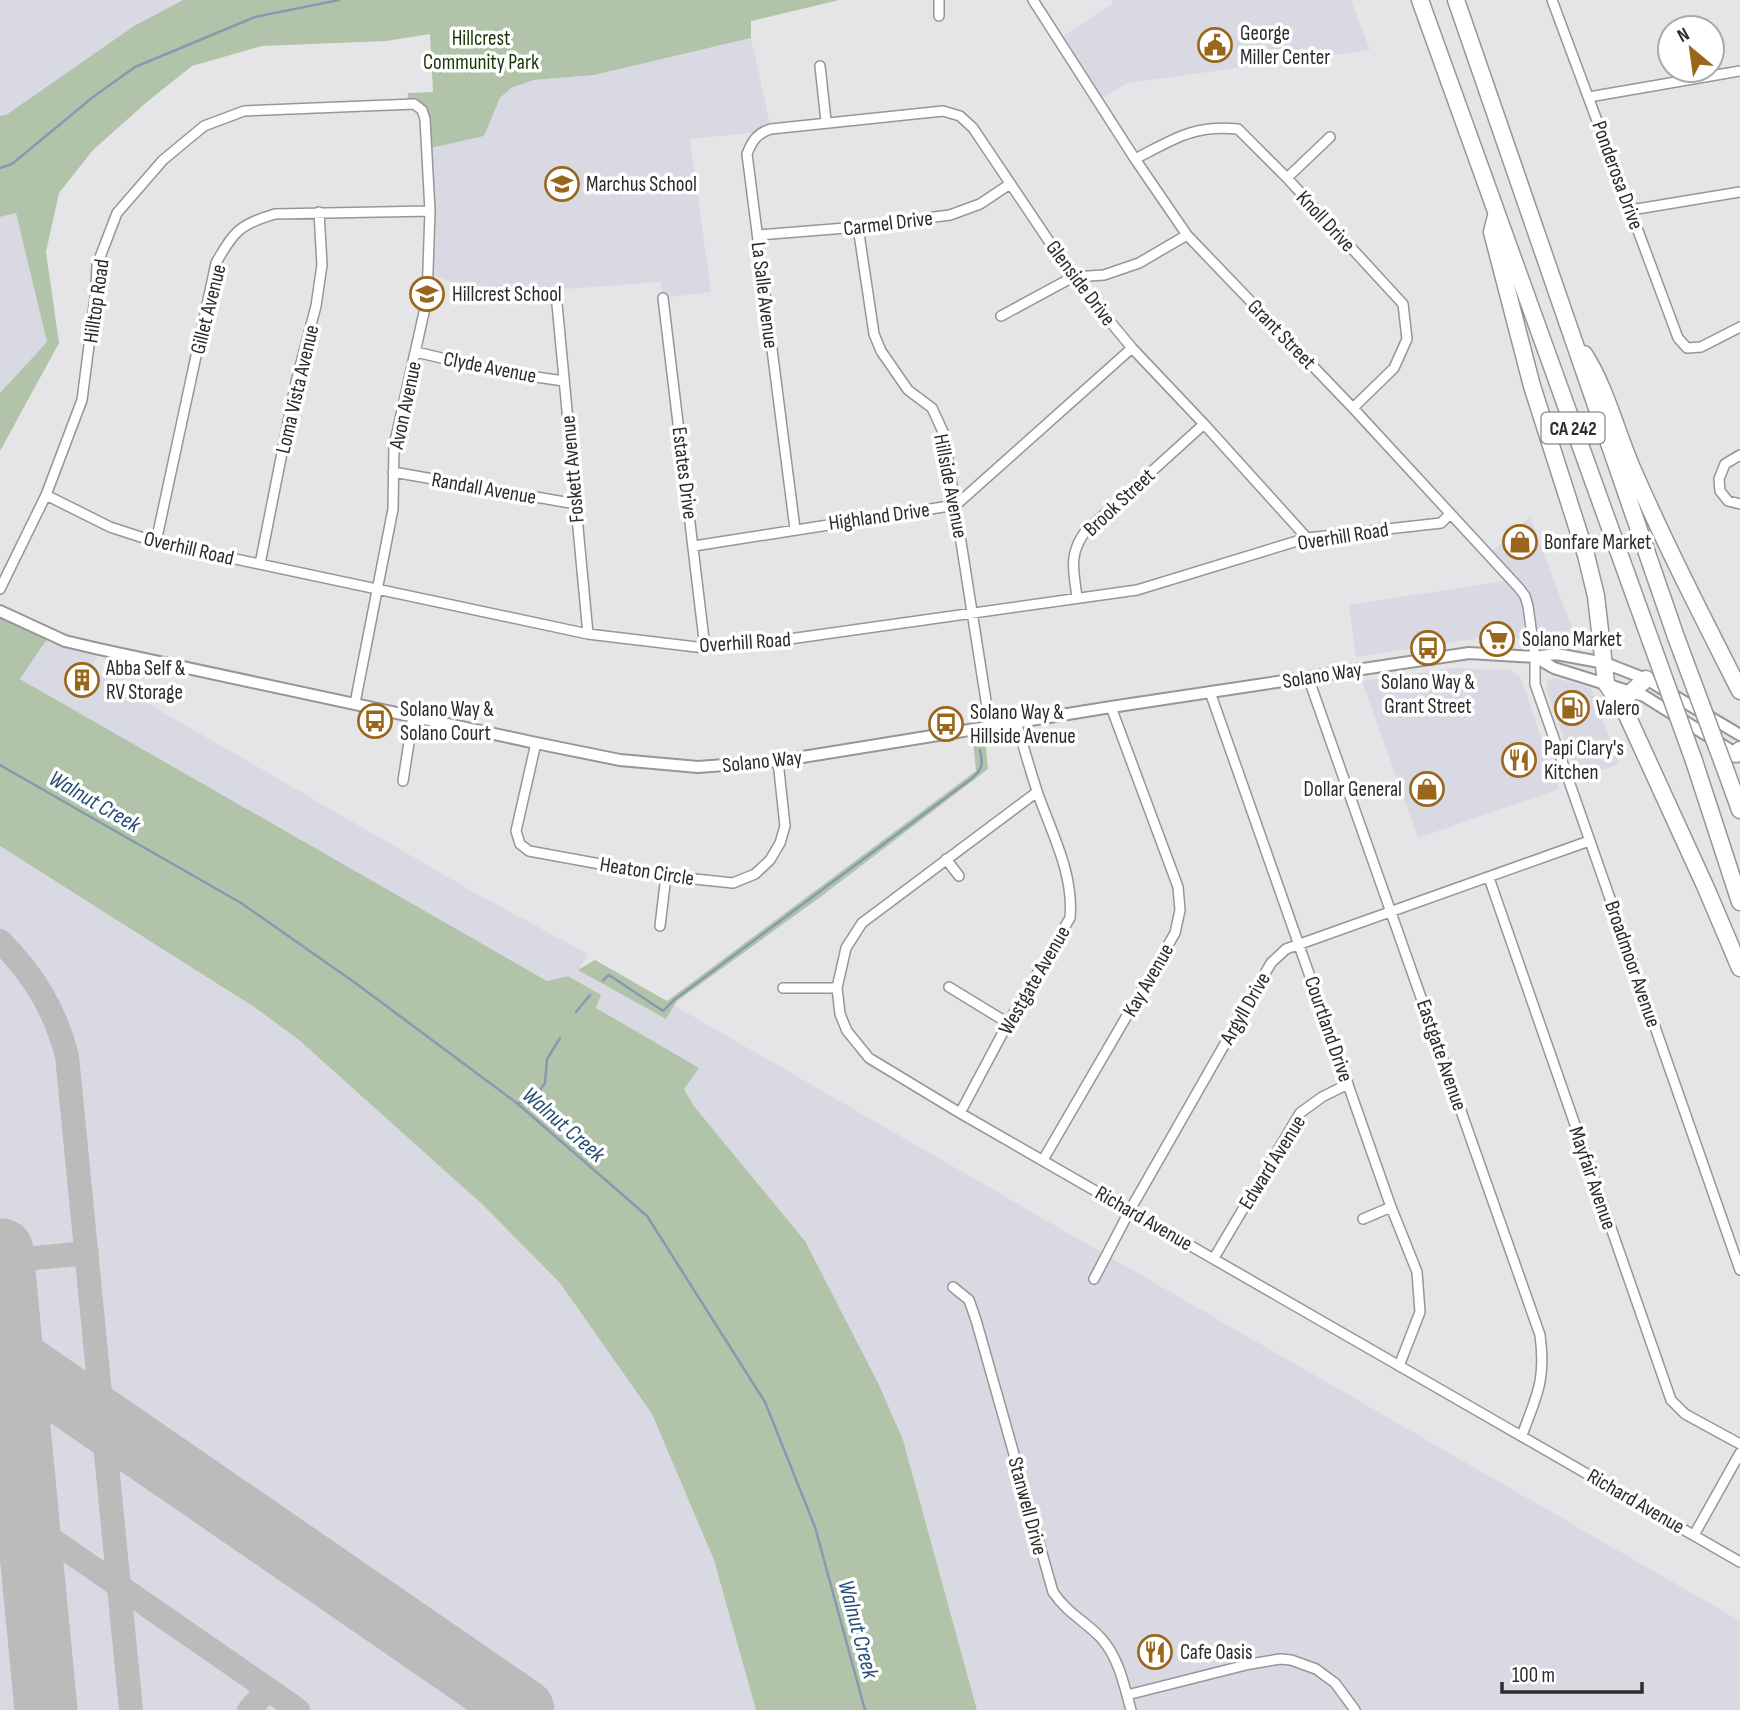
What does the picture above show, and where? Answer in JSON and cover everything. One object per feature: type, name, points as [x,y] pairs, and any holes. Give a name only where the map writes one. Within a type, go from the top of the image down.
[{"type":"highway","name":"CA 242","points":[[1420,0],[1650,639],[1740,902]]},
{"type":"highway","name":"CA 242","points":[[1455,0],[1676,637],[1740,810]]},
{"type":"highway","points":[[1496,216],[1492,232],[1532,386],[1586,555],[1596,596],[1606,683],[1624,709],[1740,968]]},
{"type":"highway","points":[[1571,335],[1596,372],[1612,420],[1667,546],[1740,691]]},
{"type":"highway","points":[[1624,709],[1626,697],[1646,679]]},
{"type":"street","points":[[939,0],[939,16]]},
{"type":"street","name":"Grant Street","points":[[1033,0],[1187,235],[1353,408],[1525,596],[1535,657]]},
{"type":"street","name":"Ponderosa Drive","points":[[1552,0],[1678,338],[1687,348],[1701,347],[1740,327]]},
{"type":"street","points":[[820,66],[827,121]]},
{"type":"street","points":[[1589,97],[1740,71]]},
{"type":"street","name":"Hilltop Road","points":[[0,589],[46,495],[82,400],[97,265],[117,213],[163,160],[204,126],[244,111],[407,102],[418,106]]},
{"type":"street","name":"Avon Avenue","points":[[355,703],[393,509],[394,446],[427,299],[430,211],[425,119],[418,106]]},
{"type":"street","name":"Glenside Drive","points":[[827,121],[943,111],[960,116],[973,128],[1073,277],[1132,348],[1307,538]]},
{"type":"street","name":"La Salle Avenue","points":[[794,529],[747,154],[753,140],[761,132],[827,121]]},
{"type":"street","name":"Knoll Drive","points":[[1135,159],[1185,133],[1211,127],[1238,129],[1403,304],[1407,339],[1394,368],[1353,408]]},
{"type":"street","points":[[1287,178],[1330,137]]},
{"type":"street","name":"Carmel Drive","points":[[758,235],[858,227],[950,215],[980,204],[1010,184]]},
{"type":"street","points":[[1632,210],[1740,192]]},
{"type":"street","name":"Gillet Avenue","points":[[156,542],[216,262],[231,237],[252,221],[275,214],[430,211]]},
{"type":"street","name":"Loma Vista Avenue","points":[[260,564],[296,382],[316,306],[322,265],[318,212]]},
{"type":"street","name":"Hillside Avenue","points":[[858,227],[874,334],[881,351],[908,390],[932,408],[944,434],[990,726]]},
{"type":"street","points":[[1001,316],[1073,277],[1104,275],[1139,263],[1187,235]]},
{"type":"street","name":"Estates Drive","points":[[663,298],[705,648]]},
{"type":"street","name":"Foskett Avenue","points":[[557,304],[588,634]]},
{"type":"street","name":"Highland Drive","points":[[694,546],[956,505],[1132,348]]},
{"type":"street","name":"Clyde Avenue","points":[[416,352],[501,372],[564,381]]},
{"type":"street","name":"Brook Street","points":[[1077,598],[1073,556],[1076,544],[1084,532],[1204,424]]},
{"type":"street","points":[[1740,455],[1725,464],[1719,480],[1720,491],[1728,501],[1740,505]]},
{"type":"street","name":"Randall Avenue","points":[[393,472],[576,504]]},
{"type":"street","name":"Overhill Road","points":[[46,495],[110,527],[156,542],[588,634],[705,648],[754,644],[1137,590],[1307,538],[1441,523],[1450,514]]},
{"type":"street","name":"Solano Way","points":[[0,611],[65,641],[355,703],[413,718],[620,760],[698,767],[778,761],[1111,706],[1469,653],[1535,657]]},
{"type":"street","points":[[1535,657],[1556,654],[1605,663],[1646,679],[1740,735]]},
{"type":"street","points":[[1535,657],[1553,668],[1644,696],[1739,753]]},
{"type":"street","name":"Broadmoor Avenue","points":[[1535,657],[1535,684],[1740,1270]]},
{"type":"street","name":"Eastgate Avenue","points":[[1308,677],[1540,1335],[1542,1382],[1522,1435]]},
{"type":"street","name":"Courtland Drive","points":[[1210,692],[1391,1207],[1417,1272],[1420,1312],[1399,1366]]},
{"type":"street","name":"Kay Avenue","points":[[1043,1160],[1175,933],[1180,910],[1178,887],[1111,706]]},
{"type":"street","points":[[404,781],[413,718]]},
{"type":"street","name":"Westgate Avenue","points":[[960,1113],[1008,1023],[1070,918],[1072,897],[1068,874],[1037,792],[1016,721]]},
{"type":"street","name":"Heaton Circle","points":[[536,743],[516,831],[520,844],[529,850],[666,876],[733,883],[755,874],[770,860],[780,844],[785,826],[778,761]]},
{"type":"street","name":"Richard Avenue","points":[[1037,792],[862,923],[846,948],[837,988],[841,1014],[848,1031],[869,1058],[1740,1562]]},
{"type":"street","name":"Argyll Drive","points":[[1094,1279],[1130,1210],[1271,963],[1286,949],[1589,841]]},
{"type":"street","points":[[946,859],[959,876]]},
{"type":"street","points":[[660,926],[666,876]]},
{"type":"street","name":"Mayfair Avenue","points":[[1489,878],[1671,1400],[1685,1414],[1740,1444]]},
{"type":"street","points":[[949,987],[1008,1023]]},
{"type":"street","points":[[783,988],[837,988]]},
{"type":"street","name":"Edward Avenue","points":[[1214,1258],[1300,1113],[1322,1097],[1348,1084]]},
{"type":"street","points":[[1363,1219],[1391,1207]]},
{"type":"street","name":"Stanwell Drive","points":[[953,1287],[970,1300],[1053,1592],[1065,1609],[1099,1636],[1108,1647],[1118,1666],[1131,1710]]},
{"type":"street","points":[[1693,1535],[1740,1453]]},
{"type":"street","points":[[1127,1695],[1280,1659],[1316,1669],[1335,1683],[1355,1710]]},
{"type":"shaded area","points":[[0,0],[183,0],[134,26],[6,115],[0,116]]},
{"type":"shaded area","name":"George Miller Center","points":[[1111,0],[1351,0],[1370,50],[1128,83],[1098,100],[1059,39],[1113,3]]},
{"type":"shaded area","name":"Marchus School","points":[[751,38],[771,129],[690,139],[711,292],[663,298],[661,282],[484,295],[428,273],[426,149],[484,136],[500,98],[511,88],[534,80],[594,75]]},
{"type":"shaded area","points":[[16,213],[47,342],[0,393],[0,217]]},
{"type":"shaded area","points":[[1530,517],[1576,639],[1562,642],[1554,638],[1481,638],[1356,657],[1349,605],[1511,580],[1489,554]]},
{"type":"shaded area","points":[[50,635],[99,649],[92,668],[104,678],[477,894],[588,954],[579,970],[665,1018],[675,1006],[1740,1621],[1740,1710],[977,1710],[903,1440],[805,1241],[693,1105],[684,1089],[698,1068],[595,1008],[568,976],[547,981],[20,679]]},
{"type":"shaded area","points":[[1455,668],[1511,670],[1521,678],[1559,789],[1418,838],[1362,681]]},
{"type":"shaded area","points":[[1555,678],[1591,688],[1619,764],[1578,779],[1546,688],[1548,680]]},
{"type":"shaded area","points":[[0,846],[257,1009],[299,1040],[483,1205],[560,1283],[652,1414],[714,1560],[757,1710],[0,1710]]},
{"type":"green space","name":"Hillcrest Community Park","points":[[183,0],[839,0],[751,21],[751,38],[594,75],[534,80],[511,88],[500,98],[484,136],[426,149],[422,110],[407,102],[408,93],[433,92],[430,34],[386,41],[262,46],[192,66],[93,150],[59,193],[46,252],[59,343],[0,451],[0,393],[47,342],[16,213],[0,217],[0,116],[6,115],[134,26]]},
{"type":"green space","points":[[0,611],[50,635],[20,679],[547,981],[568,976],[601,995],[596,1008],[699,1068],[684,1089],[693,1105],[805,1241],[878,1383],[903,1440],[977,1710],[756,1710],[714,1560],[652,1414],[560,1283],[483,1205],[299,1040],[257,1009],[0,846]]},
{"type":"green space","points":[[984,727],[988,769],[819,898],[677,1001],[666,1019],[578,970],[595,960],[667,1001],[976,771],[972,729]]},
{"type":"waterway","points":[[0,168],[12,164],[93,97],[135,67],[255,17],[339,0]]},
{"type":"waterway","points":[[603,980],[609,975],[663,1011],[674,1000],[971,779],[981,766],[980,750]]},
{"type":"waterway","name":"Walnut Creek","points":[[0,765],[241,903],[354,982],[518,1104],[647,1216],[765,1402],[815,1527],[865,1710]]},
{"type":"waterway","points":[[576,1012],[590,995]]},
{"type":"waterway","points":[[518,1104],[539,1091],[545,1083],[547,1059],[560,1038]]},
{"type":"taxiway","points":[[0,941],[42,994],[56,1023],[67,1056],[131,1710]]},
{"type":"taxiway","points":[[3,1261],[87,1253]]},
{"type":"taxiway","points":[[28,1523],[298,1710]]},
{"type":"taxiway","points":[[249,1710],[268,1689]]},
{"type":"runway","points":[[2,1250],[46,1710]]},
{"type":"runway","points":[[0,1350],[523,1710]]},
{"type":"place","name":"George Miller Center","points":[[1215,45]]},
{"type":"place","name":"Marchus School","points":[[562,184]]},
{"type":"place","name":"Hillcrest School","points":[[427,294]]},
{"type":"place","name":"Bonfare Market","points":[[1520,542]]},
{"type":"place","name":"Solano Market","points":[[1497,639]]},
{"type":"place","name":"Solano Way & Grant Street","points":[[1428,648]]},
{"type":"place","name":"Abba Self & RV Storage","points":[[82,680]]},
{"type":"place","name":"Valero","points":[[1572,708]]},
{"type":"place","name":"Solano Way & Solano Court","points":[[375,721]]},
{"type":"place","name":"Solano Way & Hillside Avenue","points":[[946,724]]},
{"type":"place","name":"Papi Clary's Kitchen","points":[[1519,760]]},
{"type":"place","name":"Dollar General","points":[[1427,789]]},
{"type":"place","name":"Cafe Oasis","points":[[1155,1652]]}]
